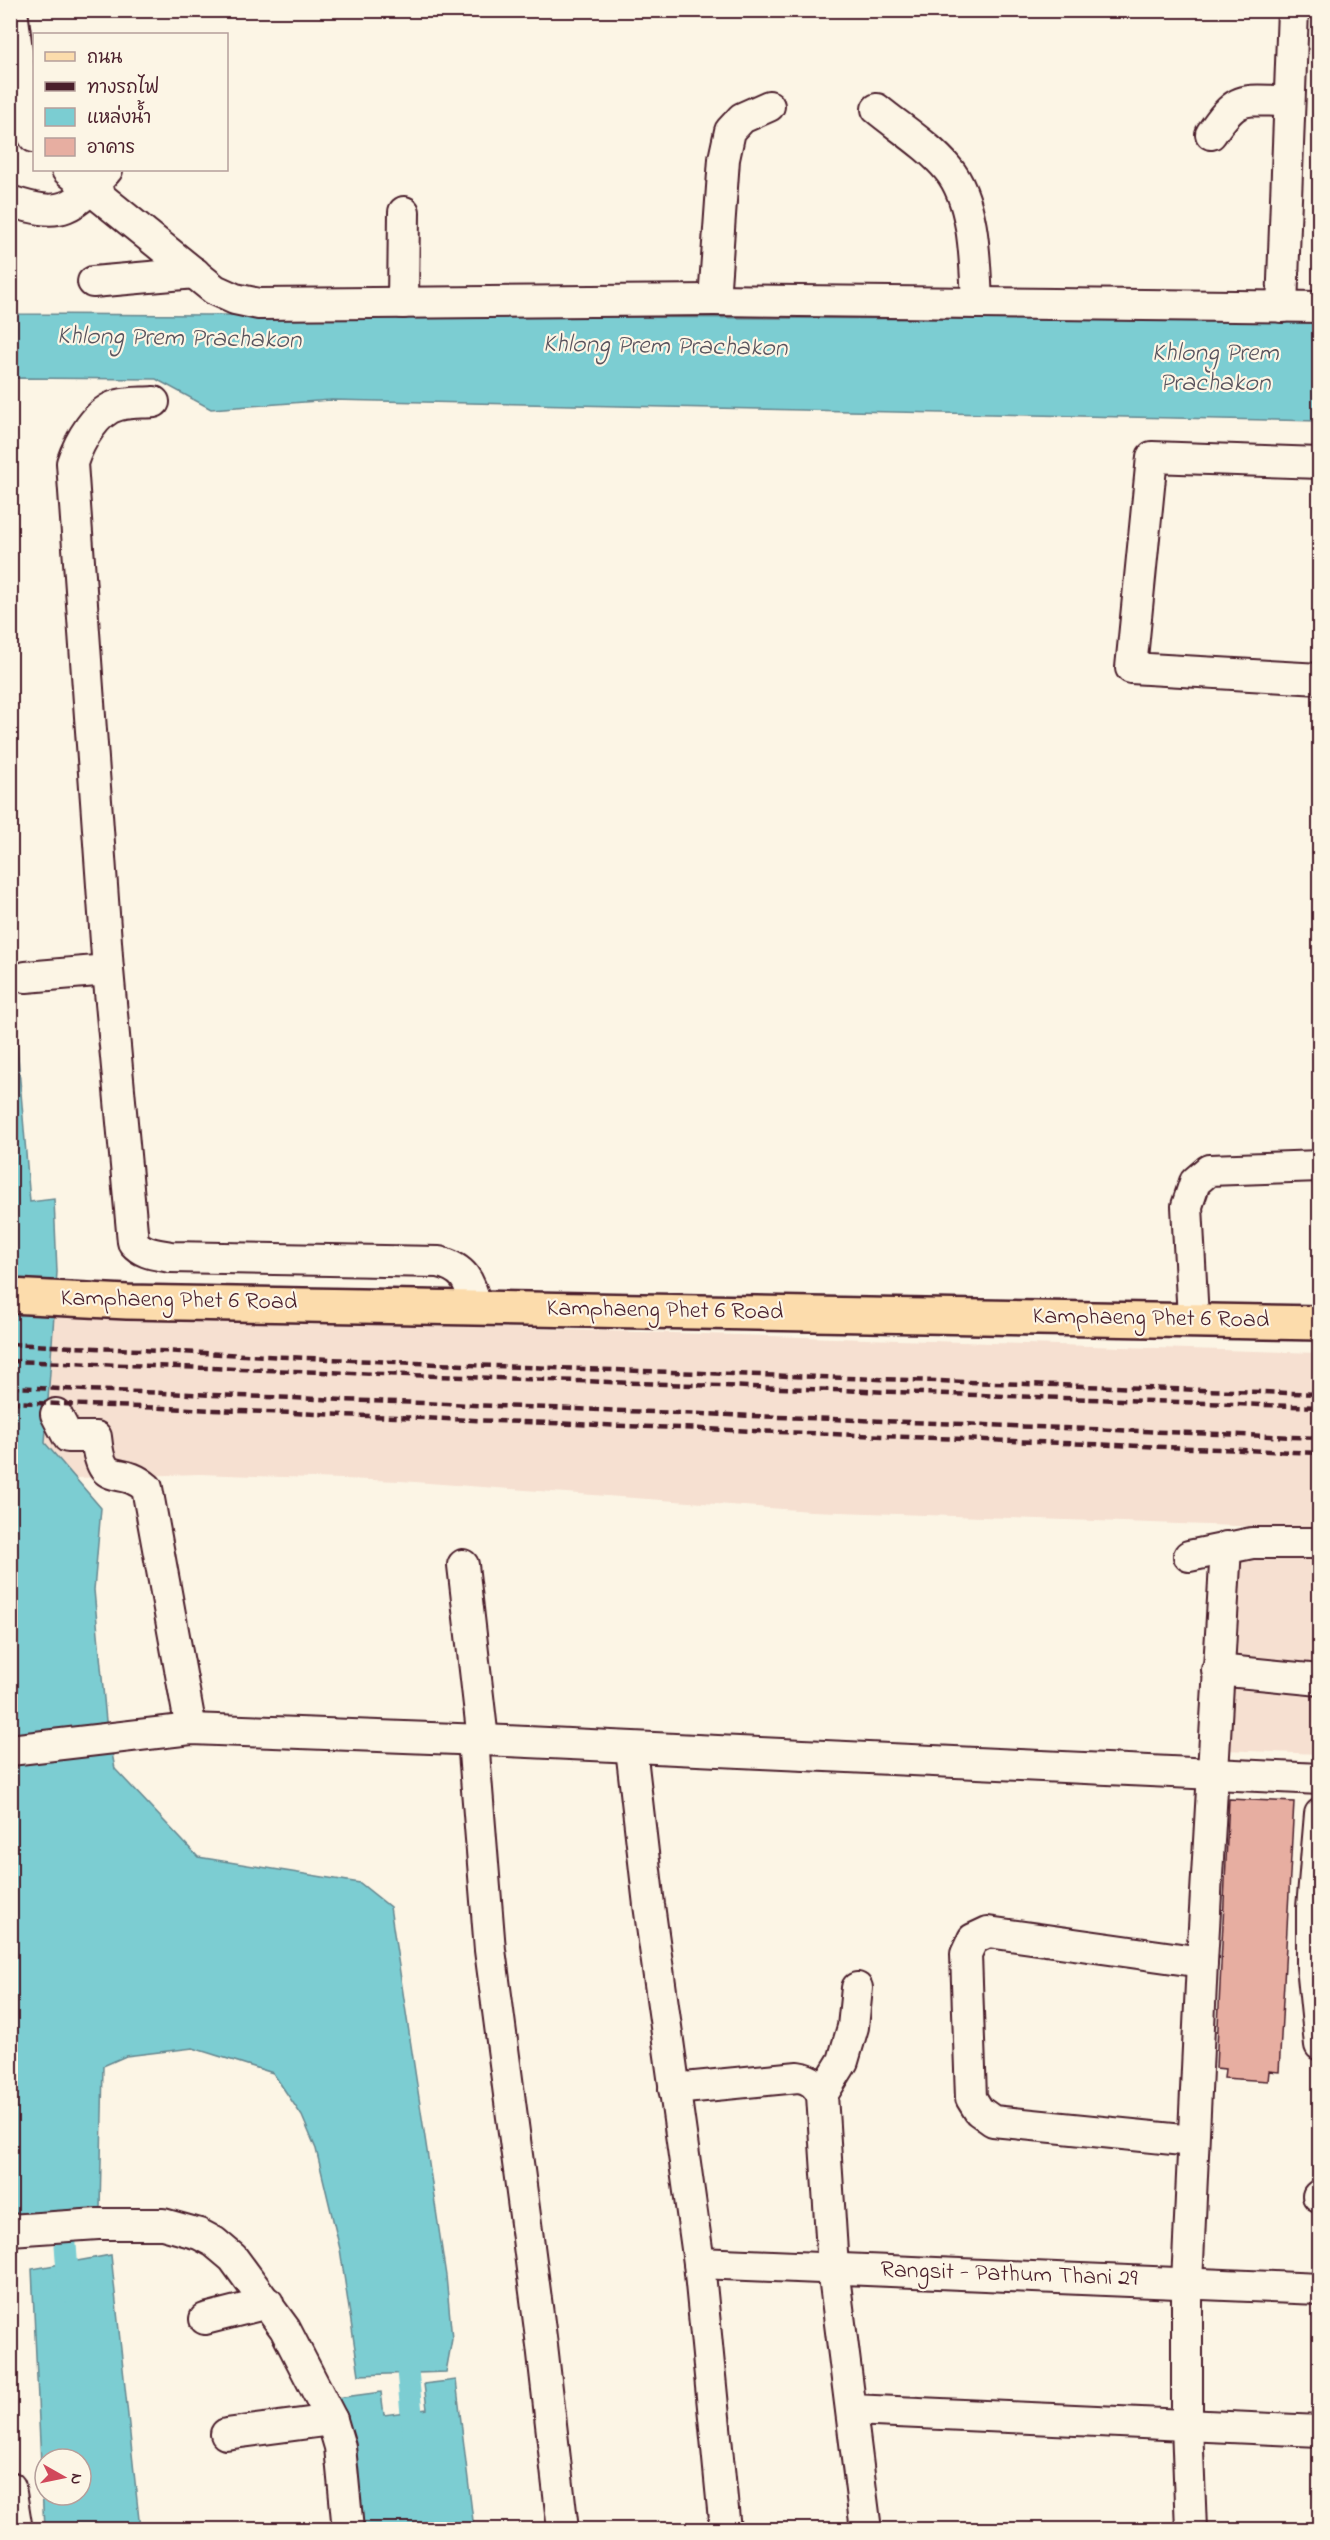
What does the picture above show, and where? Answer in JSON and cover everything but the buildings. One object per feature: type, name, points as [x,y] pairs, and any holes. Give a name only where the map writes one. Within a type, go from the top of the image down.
[{"type":"main road","name":"Kamphaeng Phet 6 Road","points":[[10,1296],[127,1302],[1320,1323]]},
{"type":"street","points":[[12,10],[26,123],[33,134]]},
{"type":"street","points":[[1282,306],[1293,10]]},
{"type":"street","points":[[1211,134],[1231,107],[1241,101],[1289,101]]},
{"type":"street","points":[[714,300],[724,159],[730,131],[742,118],[769,106]]},
{"type":"street","points":[[877,109],[949,169],[962,193],[969,219],[977,303]]},
{"type":"street","points":[[71,171],[99,179],[215,290],[235,299],[259,303],[714,300],[1320,307]]},
{"type":"street","points":[[10,201],[53,211],[68,208],[99,179]]},
{"type":"street","points":[[403,303],[404,212]]},
{"type":"street","points":[[93,282],[195,273]]},
{"type":"street","points":[[154,402],[117,405],[101,415],[78,446],[72,463],[108,970],[134,1242],[138,1249],[170,1257],[439,1262],[453,1266],[461,1272],[469,1282],[477,1308]]},
{"type":"street","points":[[1320,463],[1152,457],[1131,668],[1320,679]]},
{"type":"street","points":[[26,977],[108,970]]},
{"type":"street","points":[[1193,1319],[1186,1206],[1195,1182],[1209,1170],[1320,1166]]},
{"type":"street","points":[[56,1414],[68,1437],[96,1437],[101,1466],[111,1475],[136,1479],[147,1488],[191,1729]]},
{"type":"street","points":[[1189,1556],[1261,1542],[1320,1543]]},
{"type":"street","points":[[1191,2529],[1186,2425],[1187,2283],[1202,1962],[1226,1547]]},
{"type":"street","points":[[463,1565],[478,1740],[490,1950],[542,2345],[563,2529]]},
{"type":"street","points":[[1218,1670],[1320,1680]]},
{"type":"street","points":[[10,1750],[132,1734],[191,1729],[1320,1779]]},
{"type":"street","points":[[631,1748],[649,1905],[699,2264],[725,2529]]},
{"type":"street","points":[[1320,1814],[1312,1920],[1312,1966],[1320,2044]]},
{"type":"street","points":[[1193,2141],[993,2121],[979,2111],[971,2098],[966,1954],[973,1939],[988,1932],[1202,1962]]},
{"type":"street","points":[[822,2096],[843,2061],[852,2027],[857,1988]]},
{"type":"street","points":[[674,2089],[798,2076],[809,2079],[817,2085],[822,2096],[833,2268],[866,2529]]},
{"type":"street","points":[[10,2230],[98,2224],[163,2224],[200,2234],[214,2242],[232,2258],[268,2303],[285,2330],[332,2420],[340,2447],[348,2529]]},
{"type":"street","name":"Rangsit - Pathum Thani 29","points":[[699,2264],[1320,2289]]},
{"type":"street","points":[[205,2319],[268,2303]]},
{"type":"street","points":[[852,2410],[1320,2431]]},
{"type":"street","points":[[226,2434],[332,2420]]},
{"type":"street","points":[[10,2487],[17,2529]]},
{"type":"shaded area","points":[[54,1314],[1319,1353],[1319,1529],[811,1511],[401,1481],[199,1474],[75,1478],[45,1443]]},
{"type":"shaded area","points":[[1210,1541],[1319,1546],[1319,1754],[1200,1749]]},
{"type":"water","name":"Khlong Prem Prachakon","points":[[11,311],[14,314],[1320,321],[1319,421],[331,400],[211,409],[156,379],[14,378],[11,380]]},
{"type":"water","points":[[10,959],[30,1202],[54,1199],[57,1272],[45,1443],[101,1508],[94,1590],[106,1721],[115,1769],[198,1857],[360,1883],[390,1907],[446,2276],[452,2339],[446,2372],[359,2375],[340,2249],[316,2149],[302,2116],[273,2073],[193,2048],[126,2056],[103,2066],[100,2209],[17,2220],[11,2212]]},
{"type":"water","points":[[111,2255],[140,2529],[44,2529],[43,2507],[93,2507],[93,2447],[40,2447],[32,2269]]},
{"type":"water","points":[[456,2380],[474,2529],[353,2529],[337,2398],[381,2392],[384,2415],[427,2409],[424,2384]]},
{"type":"waterway","points":[[63,2211],[69,2292]]},
{"type":"waterway","points":[[405,2343],[414,2441]]},
{"type":"railway","points":[[10,1344],[437,1364],[1320,1394]]},
{"type":"railway","points":[[10,1361],[1320,1407]]},
{"type":"railway","points":[[10,1387],[1320,1438]]},
{"type":"railway","points":[[10,1402],[1320,1453]]}]
